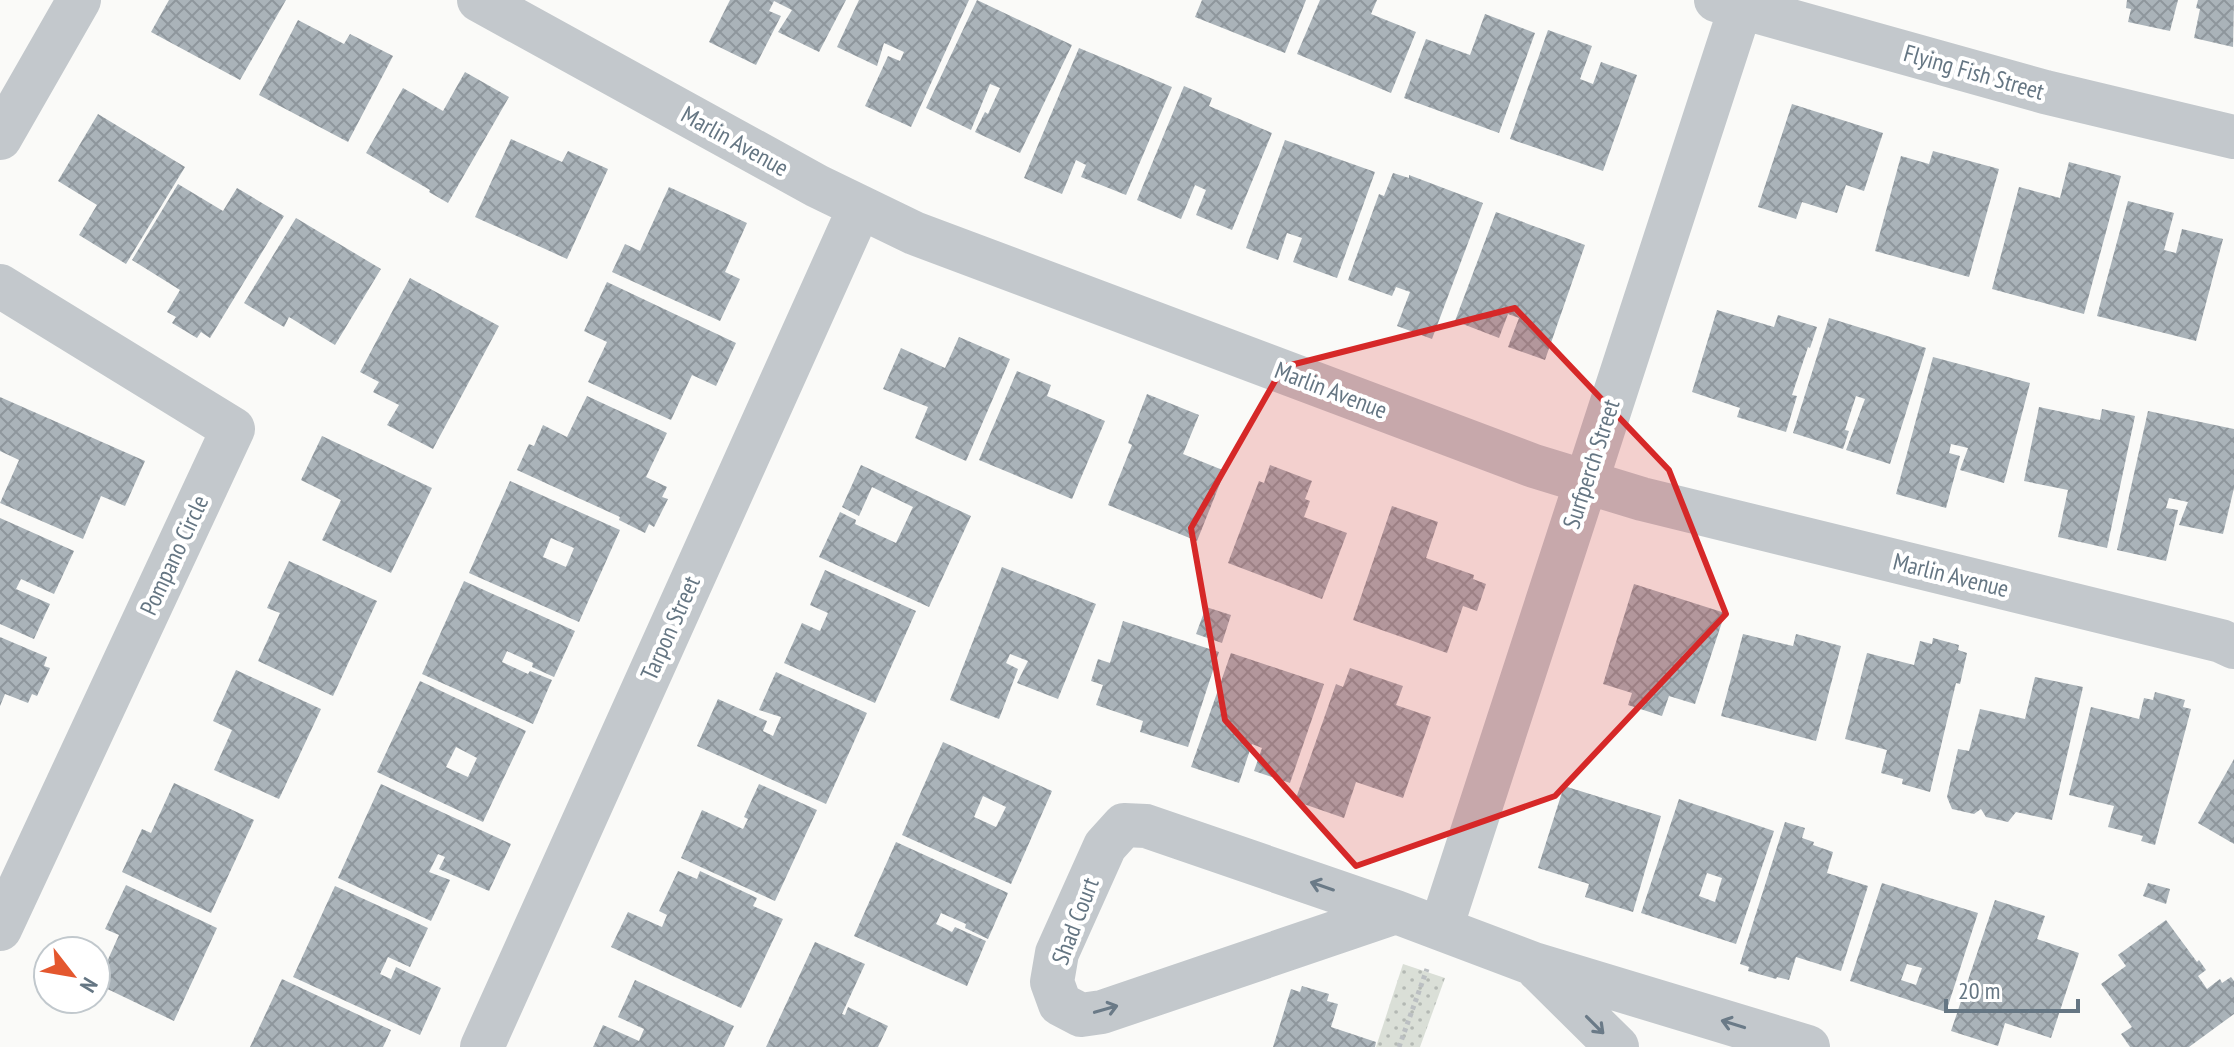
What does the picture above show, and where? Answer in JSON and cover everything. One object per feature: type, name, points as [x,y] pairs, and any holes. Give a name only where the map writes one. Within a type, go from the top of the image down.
[{"type":"street","points":[[0,138],[79,0]]},
{"type":"street","name":"Marlin Avenue","points":[[479,0],[859,209],[1519,461],[1642,499],[2205,637],[2234,647]]},
{"type":"street","name":"Flying Fish Street","points":[[1733,3],[2045,92],[2234,137]]},
{"type":"street","name":"Surfperch Street","points":[[1441,928],[1585,481],[1733,3]]},
{"type":"street","name":"Tarpon Street","points":[[482,1047],[859,209]]},
{"type":"street","name":"Pompano Circle","points":[[0,286],[233,429],[0,929]]},
{"type":"street","name":"Shad Court","points":[[1396,912],[1102,1012],[1081,1015],[1060,1004],[1052,982],[1057,953],[1105,846],[1124,825],[1146,826],[1396,912],[1441,928],[1534,964],[1808,1047]]},
{"type":"street","name":"Shad Court","points":[[1534,964],[1617,1047]]},
{"type":"path","points":[[1399,1047],[1441,928]]},
{"type":"highlighted area","points":[[1515,308],[1669,470],[1726,614],[1555,796],[1356,866],[1225,720],[1191,528],[1283,367]]},
{"type":"shaded area","points":[[1403,964],[1445,978],[1420,1047],[1376,1047]]},
{"type":"building","points":[[169,0],[286,0],[240,80],[151,32]]},
{"type":"building","points":[[730,0],[846,0],[819,52],[778,32],[792,10],[774,1],[769,11],[781,16],[756,65],[709,42]]},
{"type":"building","points":[[859,0],[969,0],[911,127],[865,106],[888,56],[900,61],[904,52],[884,43],[877,66],[837,47]]},
{"type":"building","points":[[977,0],[1072,45],[1020,153],[975,132],[985,112],[988,114],[1000,88],[990,84],[971,130],[926,108]]},
{"type":"building","points":[[1202,0],[1306,0],[1285,53],[1195,17]]},
{"type":"building","points":[[1320,0],[1377,0],[1371,14],[1416,32],[1391,93],[1297,54]]},
{"type":"building","points":[[2127,0],[2178,0],[2170,31],[2128,22],[2131,9],[2126,8]]},
{"type":"building","points":[[2198,0],[2234,0],[2233,47],[2194,38],[2200,9],[2196,8]]},
{"type":"building","points":[[1485,14],[1535,33],[1499,133],[1404,98],[1426,39],[1470,55]]},
{"type":"building","points":[[298,20],[344,44],[350,34],[393,56],[348,142],[259,95]]},
{"type":"building","points":[[1548,30],[1592,46],[1580,79],[1593,84],[1601,62],[1637,75],[1603,171],[1510,139]]},
{"type":"building","points":[[1079,48],[1172,87],[1126,195],[1081,177],[1086,165],[1076,160],[1062,194],[1024,178]]},
{"type":"building","points":[[465,72],[509,97],[448,203],[366,153],[403,88],[443,111]]},
{"type":"building","points":[[1184,86],[1212,98],[1209,106],[1272,133],[1232,230],[1196,215],[1206,190],[1195,185],[1181,219],[1137,200]]},
{"type":"building","points":[[1792,104],[1883,133],[1864,191],[1846,185],[1837,213],[1802,202],[1796,219],[1758,207]]},
{"type":"building","points":[[98,114],[185,167],[126,264],[79,235],[97,205],[58,181]]},
{"type":"building","points":[[511,139],[562,162],[568,151],[608,169],[567,259],[475,217]]},
{"type":"building","points":[[1285,140],[1375,172],[1337,278],[1293,262],[1302,238],[1287,233],[1278,260],[1246,248]]},
{"type":"building","points":[[1933,151],[1999,169],[1969,277],[1875,251],[1901,156],[1929,164]]},
{"type":"building","points":[[2069,162],[2121,176],[2084,314],[1992,289],[2019,187],[2060,198]]},
{"type":"building","points":[[1393,173],[1409,178],[1409,175],[1483,203],[1432,339],[1397,326],[1410,292],[1396,287],[1392,296],[1348,280],[1379,194],[1384,196]]},
{"type":"building","points":[[178,184],[223,211],[237,188],[284,216],[210,338],[201,332],[197,338],[172,323],[176,317],[167,312],[180,290],[132,260]]},
{"type":"building","points":[[669,187],[747,223],[725,272],[740,279],[720,321],[612,272],[625,244],[640,251]]},
{"type":"building","points":[[2128,201],[2174,213],[2164,250],[2176,253],[2182,229],[2223,239],[2196,341],[2097,316]]},
{"type":"building","points":[[1496,212],[1585,245],[1545,360],[1508,347],[1519,318],[1508,314],[1499,338],[1455,321]]},
{"type":"building","points":[[296,218],[381,269],[335,345],[289,317],[284,327],[244,303]]},
{"type":"building","points":[[410,278],[499,326],[433,449],[387,425],[399,405],[373,392],[379,382],[360,372]]},
{"type":"building","points":[[607,282],[736,343],[716,386],[692,375],[671,420],[588,382],[607,342],[584,331]]},
{"type":"building","points":[[1717,310],[1774,327],[1778,315],[1817,327],[1792,395],[1797,396],[1786,432],[1737,417],[1740,408],[1692,392]]},
{"type":"building","points":[[1829,318],[1926,348],[1890,464],[1846,450],[1865,399],[1856,396],[1845,430],[1849,431],[1843,449],[1793,433]]},
{"type":"building","points":[[959,337],[1010,359],[966,461],[915,438],[928,407],[883,389],[901,348],[945,368]]},
{"type":"building","points":[[1933,357],[2030,383],[2004,483],[1960,470],[1968,448],[1951,444],[1949,453],[1960,456],[1946,508],[1896,494]]},
{"type":"building","points":[[1017,371],[1051,385],[1047,396],[1105,421],[1072,499],[979,460]]},
{"type":"building","points":[[1147,394],[1199,415],[1183,454],[1225,471],[1197,541],[1108,505],[1132,445],[1128,443]]},
{"type":"building","points":[[587,396],[667,433],[646,477],[667,487],[662,497],[668,499],[654,527],[649,524],[645,533],[619,520],[620,517],[517,470],[529,444],[534,446],[543,425],[567,437]]},
{"type":"building","points":[[0,397],[145,461],[125,506],[101,496],[83,539],[0,503],[19,460],[0,451]]},
{"type":"building","points":[[2039,407],[2100,420],[2102,409],[2135,416],[2107,548],[2058,537],[2068,490],[2024,481]]},
{"type":"building","points":[[2148,411],[2234,429],[2234,488],[2223,534],[2179,525],[2188,502],[2169,498],[2166,508],[2178,510],[2166,561],[2117,550]]},
{"type":"building","points":[[322,436],[432,488],[391,573],[322,540],[341,500],[301,480]]},
{"type":"building","points":[[861,465],[971,516],[929,607],[819,557],[840,512],[856,520],[855,524],[896,543],[913,507],[872,487],[859,516],[842,507]]},
{"type":"building","points":[[1270,465],[1312,481],[1305,499],[1310,501],[1304,517],[1347,533],[1322,599],[1228,563],[1259,481],[1264,483]]},
{"type":"building","points":[[510,481],[620,530],[579,622],[469,573]],"holes":[[[551,538],[574,548],[566,567],[543,557]]]},
{"type":"building","points":[[1392,506],[1438,522],[1426,558],[1474,575],[1473,579],[1486,584],[1477,611],[1463,606],[1447,653],[1353,620]]},
{"type":"building","points":[[0,518],[74,551],[54,594],[21,579],[16,589],[50,604],[34,639],[0,624]]},
{"type":"building","points":[[289,561],[377,601],[333,696],[258,661],[280,613],[267,608]]},
{"type":"building","points":[[1002,567],[1096,604],[1058,699],[1017,683],[1028,661],[1010,654],[1006,663],[1018,669],[999,719],[950,700]]},
{"type":"building","points":[[825,570],[916,611],[875,703],[784,663],[802,623],[820,631],[828,613],[810,605]]},
{"type":"building","points":[[464,581],[575,631],[554,677],[507,651],[502,662],[528,674],[530,671],[552,680],[533,724],[422,674]]},
{"type":"building","points":[[1634,584],[1725,613],[1695,704],[1669,696],[1662,716],[1628,705],[1632,693],[1603,684]]},
{"type":"building","points":[[1206,607],[1231,615],[1222,643],[1196,634]]},
{"type":"building","points":[[1123,621],[1219,652],[1188,747],[1140,732],[1143,721],[1096,705],[1103,685],[1091,681],[1098,659],[1110,663]]},
{"type":"building","points":[[1743,634],[1793,646],[1796,634],[1841,646],[1816,741],[1721,716]]},
{"type":"building","points":[[0,637],[47,657],[44,666],[50,668],[37,696],[32,694],[28,703],[5,694],[0,706]]},
{"type":"building","points":[[1933,638],[1959,645],[1958,650],[1967,653],[1960,684],[1956,683],[1930,792],[1902,784],[1903,779],[1881,773],[1887,750],[1845,739],[1867,653],[1914,665],[1920,641],[1932,644]]},
{"type":"building","points":[[1231,653],[1324,684],[1290,783],[1254,771],[1262,748],[1252,744],[1239,783],[1191,767]]},
{"type":"building","points":[[1350,668],[1403,686],[1396,705],[1431,717],[1403,798],[1356,782],[1344,818],[1295,801],[1336,684],[1343,687]]},
{"type":"building","points":[[236,670],[321,709],[279,799],[214,770],[232,730],[213,721]]},
{"type":"building","points":[[776,672],[867,713],[826,804],[697,746],[718,699],[767,721],[763,731],[773,736],[781,717],[759,710]]},
{"type":"building","points":[[2035,677],[2083,687],[2052,820],[2016,812],[2008,822],[1986,817],[1981,809],[1974,814],[1952,809],[1947,797],[1958,749],[1969,751],[1980,709],[2025,719]]},
{"type":"building","points":[[420,681],[526,731],[483,822],[377,772]],"holes":[[[456,747],[477,758],[468,777],[446,767]]]},
{"type":"building","points":[[2155,692],[2185,700],[2183,707],[2191,709],[2155,845],[2141,841],[2143,836],[2108,827],[2114,806],[2069,795],[2091,707],[2139,719],[2144,698],[2153,700]]},
{"type":"building","points":[[943,742],[1052,791],[1011,884],[902,835]],"holes":[[[983,796],[1006,807],[996,827],[974,817]]]},
{"type":"building","points":[[2234,759],[2234,844],[2198,823]]},
{"type":"building","points":[[174,783],[254,820],[211,913],[122,872],[142,829],[151,833]]},
{"type":"building","points":[[381,784],[511,844],[489,891],[439,869],[445,857],[438,854],[429,872],[450,880],[431,921],[338,878]]},
{"type":"building","points":[[759,784],[817,810],[775,901],[681,858],[702,810],[743,829],[748,819],[744,817]]},
{"type":"building","points":[[1564,786],[1661,816],[1633,912],[1585,897],[1589,884],[1538,868]]},
{"type":"building","points":[[1679,799],[1774,831],[1736,944],[1641,913]],"holes":[[[1707,873],[1722,878],[1715,902],[1699,896]]]},
{"type":"building","points":[[1785,822],[1805,828],[1802,838],[1833,852],[1827,873],[1868,886],[1841,971],[1796,957],[1789,980],[1748,971],[1749,967],[1740,964]]},
{"type":"building","points":[[896,842],[1008,893],[988,939],[965,928],[966,924],[941,913],[936,924],[952,932],[955,927],[986,941],[967,986],[854,936]]},
{"type":"building","points":[[678,871],[697,879],[700,871],[757,898],[753,906],[783,919],[741,1008],[611,947],[628,912],[662,927],[667,915],[659,911]]},
{"type":"building","points":[[1882,883],[1978,913],[1946,1012],[1850,981]],"holes":[[[1907,964],[1922,968],[1916,985],[1901,980]]]},
{"type":"building","points":[[2148,883],[2170,889],[2166,904],[2143,896]]},
{"type":"building","points":[[126,885],[217,928],[174,1021],[112,991],[112,951],[119,935],[105,929]]},
{"type":"building","points":[[335,886],[428,928],[410,967],[388,957],[380,974],[391,979],[396,967],[441,988],[420,1035],[293,977]]},
{"type":"building","points":[[1995,900],[2045,916],[2037,939],[2079,953],[2051,1038],[2005,1023],[1998,1046],[1951,1031]]},
{"type":"building","points":[[2166,920],[2206,970],[2198,976],[2207,989],[2220,979],[2222,983],[2231,977],[2234,981],[2234,1014],[2189,1047],[2130,1047],[2121,1034],[2132,1027],[2101,984],[2126,966],[2118,955]]},
{"type":"building","points":[[815,942],[865,964],[842,1014],[845,1015],[848,1007],[888,1026],[878,1047],[766,1047]]},
{"type":"building","points":[[282,979],[391,1030],[383,1047],[250,1047]]},
{"type":"building","points":[[635,980],[734,1026],[724,1047],[593,1047],[603,1025],[639,1041],[644,1029],[618,1017]]},
{"type":"building","points":[[1302,986],[1329,994],[1327,1001],[1338,1004],[1331,1027],[1376,1042],[1375,1047],[1273,1047],[1291,989],[1300,992]]}]
